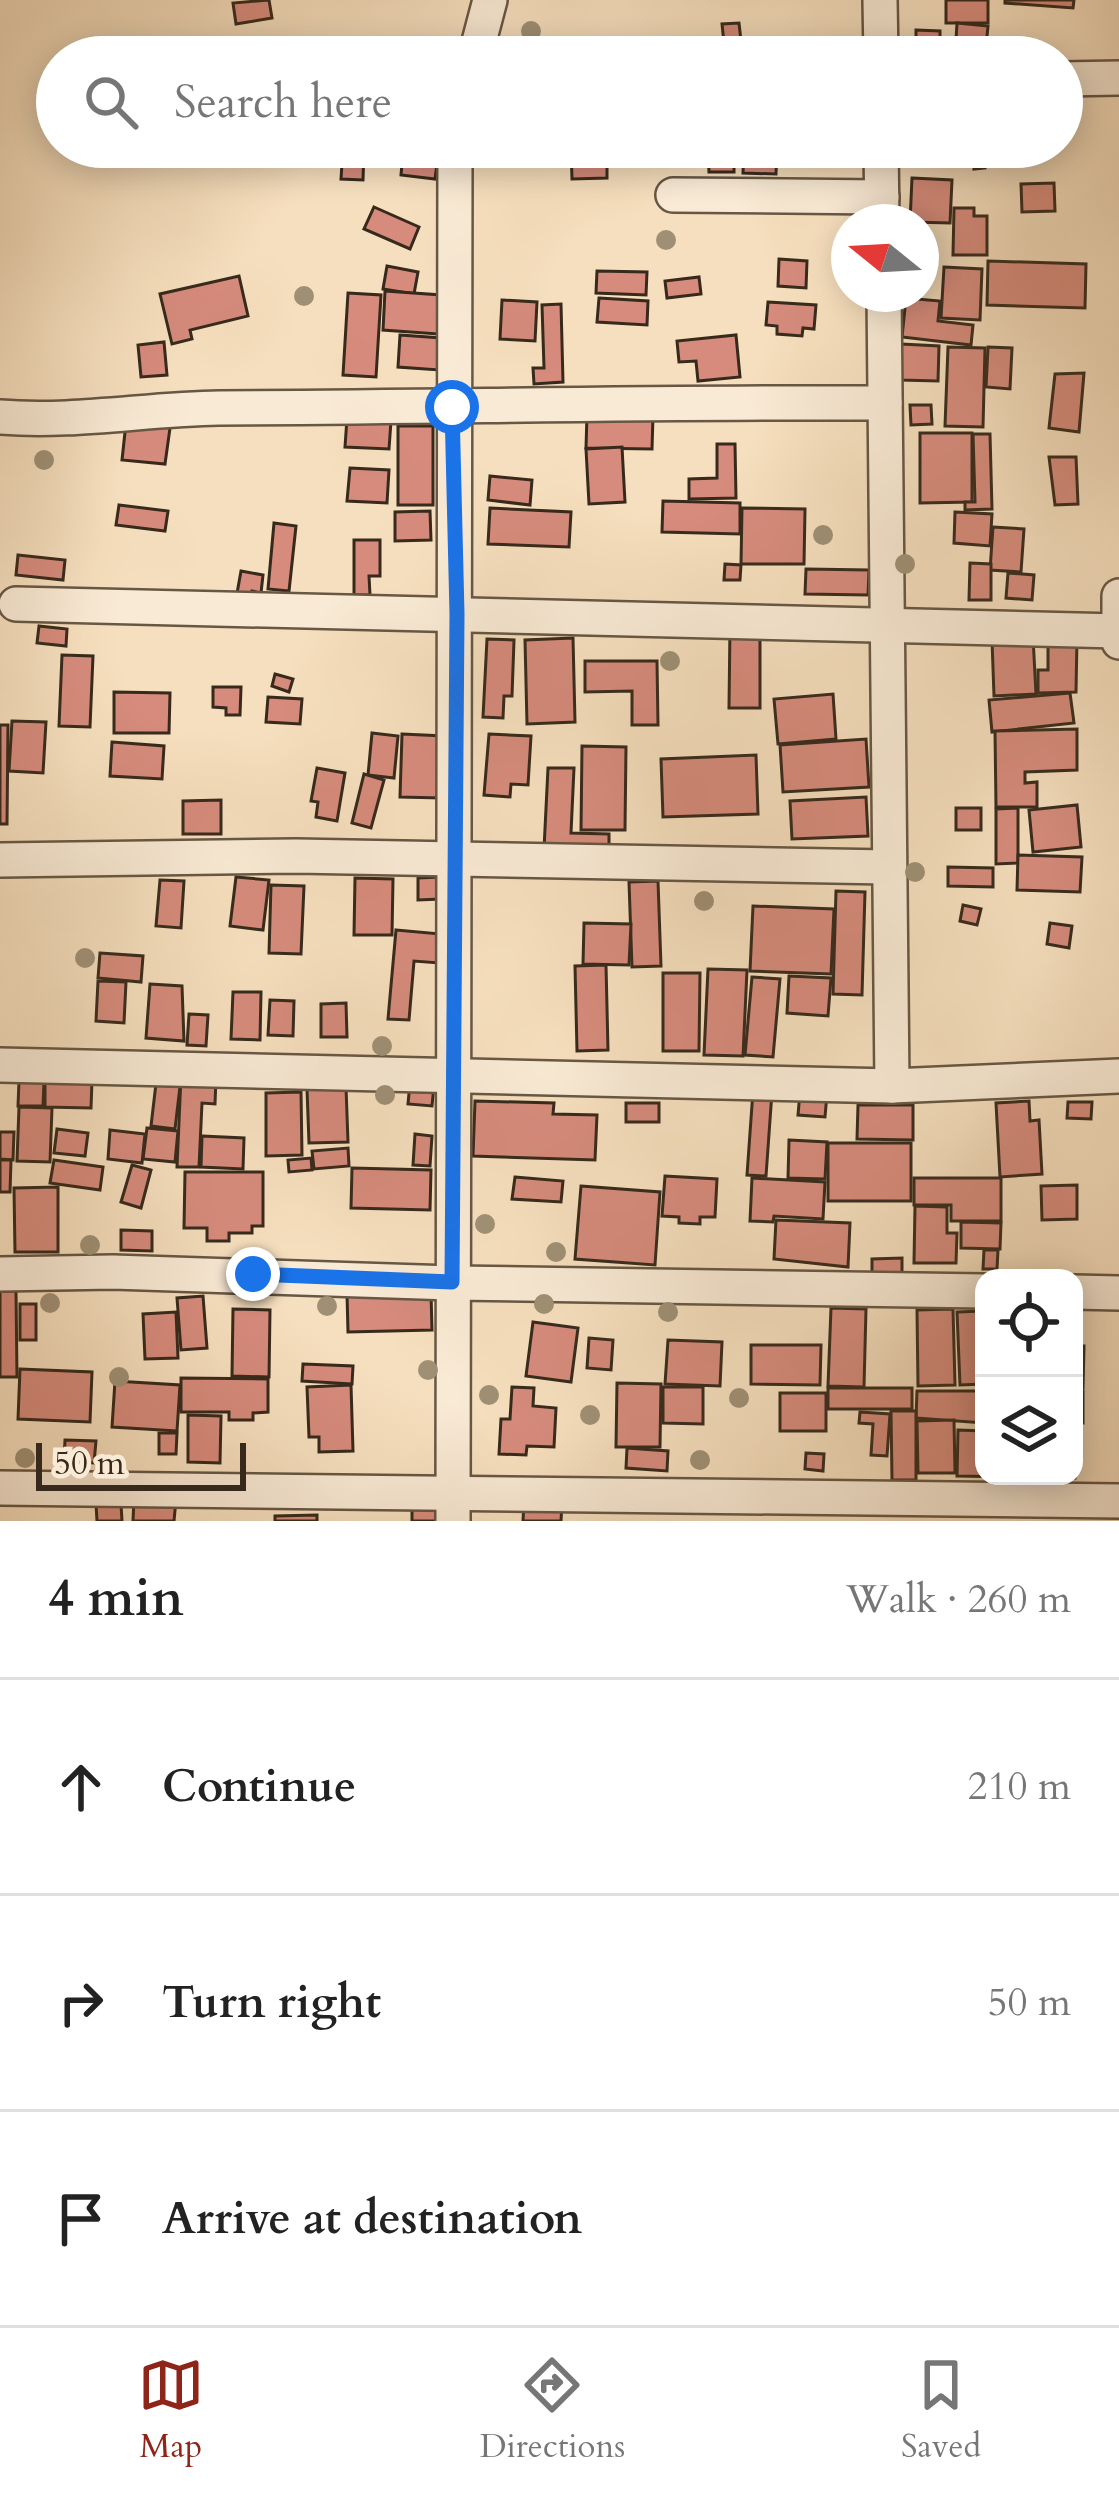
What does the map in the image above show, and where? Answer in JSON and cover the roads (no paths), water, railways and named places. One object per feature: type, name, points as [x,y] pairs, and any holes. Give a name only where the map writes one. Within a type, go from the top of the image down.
[{"type":"street","points":[[481,36],[490,0]]},
{"type":"street","points":[[880,0],[880,36]]},
{"type":"street","points":[[1083,79],[1119,78]]},
{"type":"street","points":[[452,1507],[455,168]]},
{"type":"street","points":[[881,168],[882,204]]},
{"type":"street","points":[[673,195],[831,206]]},
{"type":"street","points":[[884,312],[892,1086]]},
{"type":"street","points":[[0,417],[32,420],[179,409],[649,402],[885,404]]},
{"type":"street","points":[[1119,596],[1119,642]]},
{"type":"street","points":[[16,604],[1119,631]]},
{"type":"street","points":[[0,860],[453,858],[888,867]]},
{"type":"street","points":[[0,1066],[892,1086],[1119,1076]]},
{"type":"street","points":[[0,1274],[253,1274],[975,1291]]},
{"type":"street","points":[[1083,1292],[1119,1293]]},
{"type":"street","points":[[0,1488],[452,1507],[1119,1501]]}]
